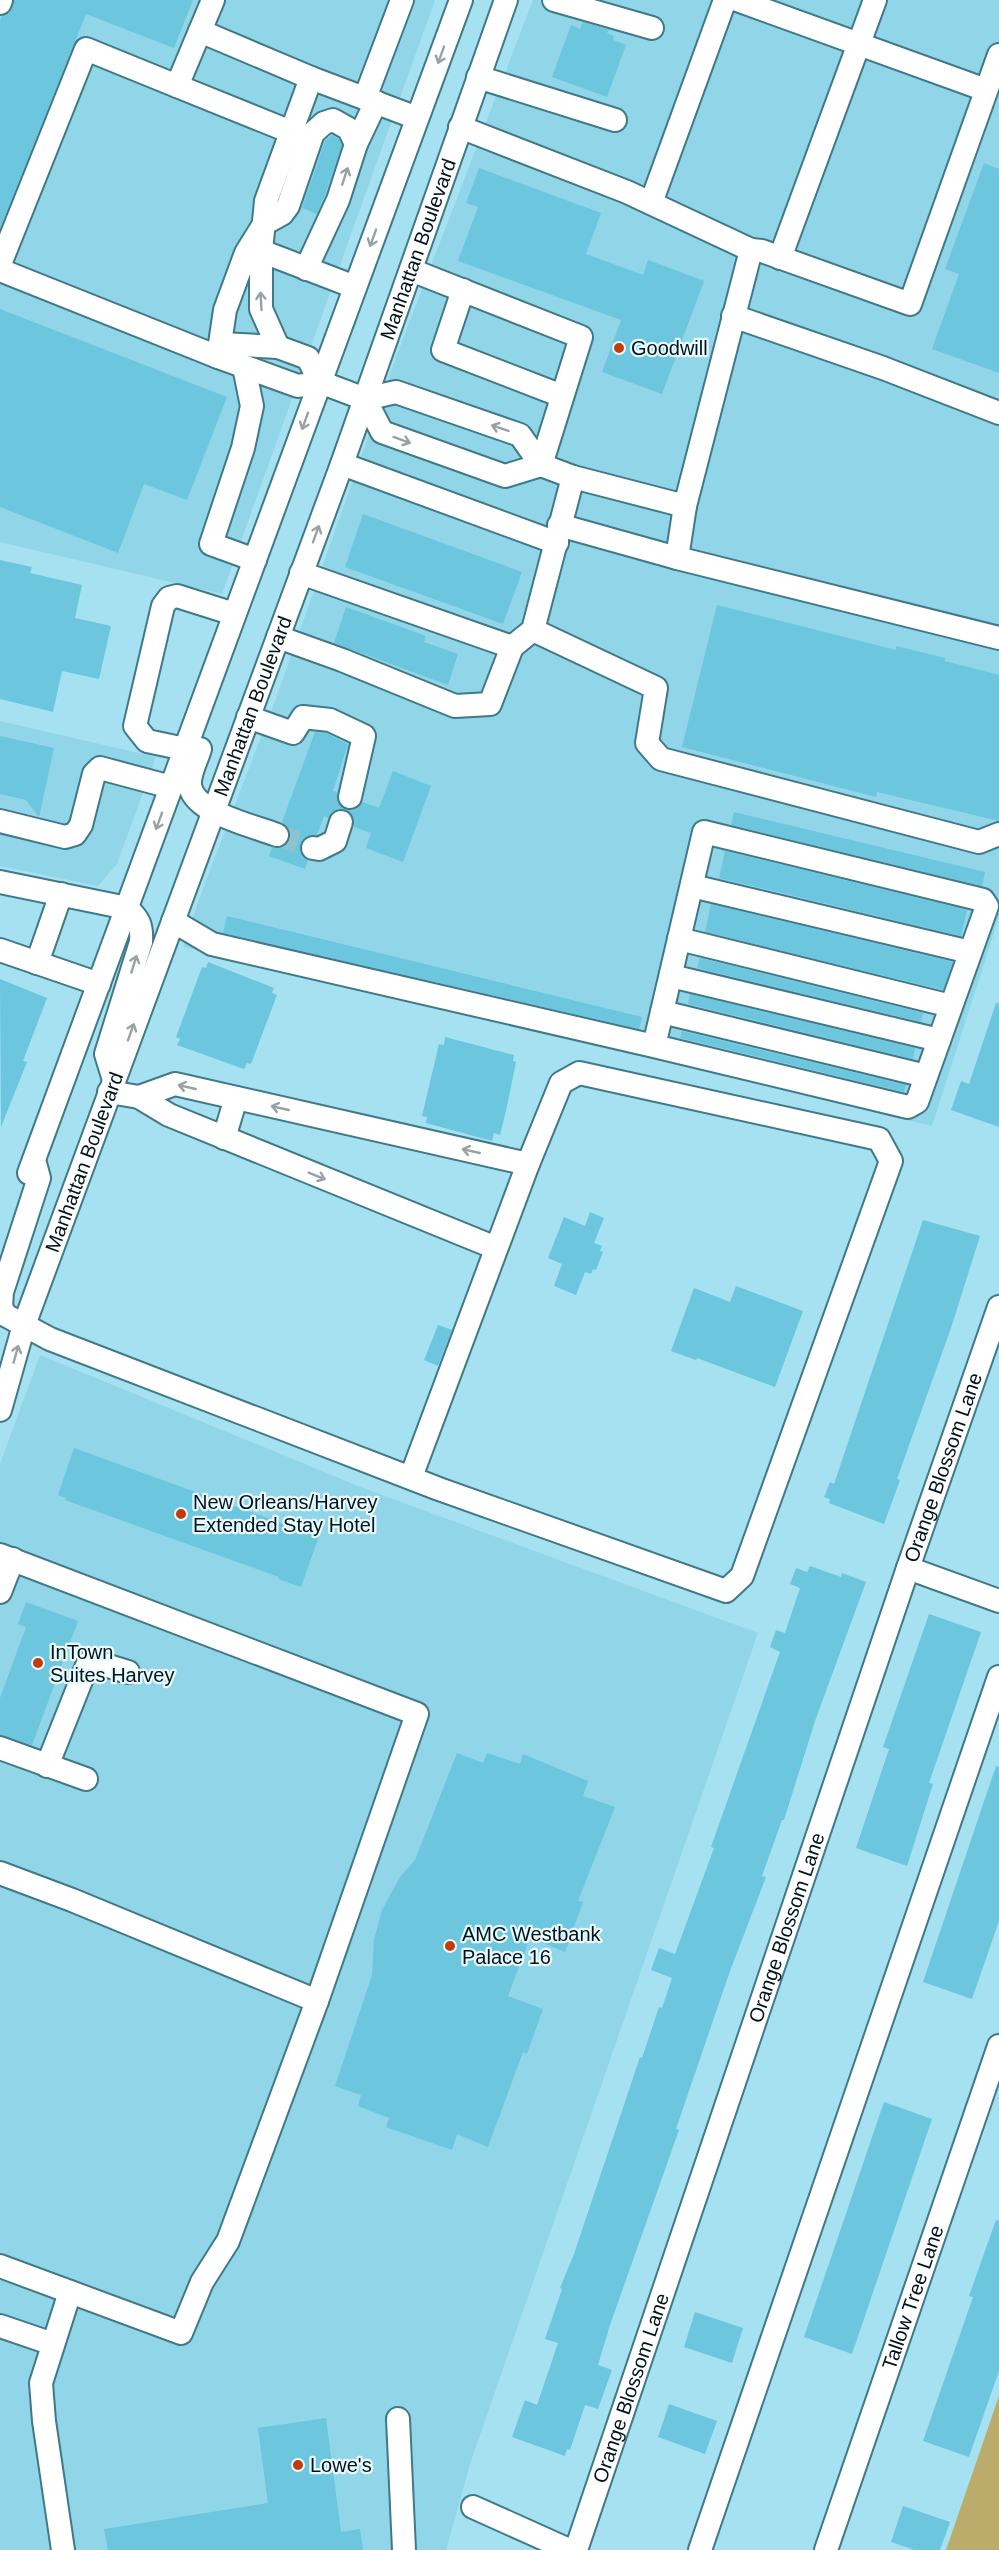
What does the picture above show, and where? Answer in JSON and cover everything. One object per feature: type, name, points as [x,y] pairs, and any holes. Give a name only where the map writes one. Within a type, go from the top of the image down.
[{"type":"street","points":[[177,86],[213,0]]},
{"type":"street","points":[[306,269],[338,200],[402,0]]},
{"type":"street","points":[[0,1252],[461,0]]},
{"type":"street","points":[[554,0],[652,28]]},
{"type":"street","points":[[651,203],[725,0]]},
{"type":"street","points":[[736,0],[986,90]]},
{"type":"street","points":[[780,258],[875,0]]},
{"type":"street","name":"Manhattan Boulevard","points":[[0,1410],[24,1324],[342,464],[478,77],[499,7]]},
{"type":"street","points":[[200,32],[311,78],[417,118]]},
{"type":"street","points":[[0,264],[87,49],[297,137]]},
{"type":"street","points":[[460,128],[651,203],[751,250],[910,304],[999,54]]},
{"type":"street","points":[[478,77],[615,120]]},
{"type":"street","points":[[220,351],[225,310],[246,253],[264,224],[282,214],[288,206],[297,137],[311,78]]},
{"type":"street","points":[[278,347],[261,309],[261,251],[266,201],[297,137],[333,120],[349,129],[356,144]]},
{"type":"street","points":[[677,558],[685,506],[751,250]]},
{"type":"street","points":[[261,251],[355,287]]},
{"type":"street","points":[[0,270],[220,351],[244,367],[298,386],[320,382],[365,399],[396,392],[520,435],[541,465],[573,477],[685,506]]},
{"type":"street","points":[[411,270],[581,337],[541,465]]},
{"type":"street","points":[[463,290],[443,350],[562,396]]},
{"type":"street","points":[[733,316],[883,368],[999,413]]},
{"type":"street","points":[[220,351],[278,347],[308,358],[320,382]]},
{"type":"street","points":[[244,367],[252,406],[243,448],[211,544],[255,560]]},
{"type":"street","points":[[365,399],[382,432],[505,476],[541,465]]},
{"type":"street","points":[[342,464],[558,534],[677,558],[999,638]]},
{"type":"street","points":[[278,637],[342,660],[455,706],[490,704],[512,647],[533,630],[573,477]]},
{"type":"street","points":[[301,573],[512,647]]},
{"type":"street","points":[[185,749],[147,741],[135,726],[163,606],[169,598],[177,596],[234,614]]},
{"type":"street","points":[[533,630],[657,688],[647,743],[661,759],[979,842],[999,834]]},
{"type":"street","points":[[226,636],[231,652],[227,676],[190,781],[196,797],[213,813],[277,835]]},
{"type":"street","points":[[248,717],[293,734],[303,717],[330,720],[364,736],[350,797]]},
{"type":"street","points":[[0,821],[65,837],[75,834],[81,825],[94,774],[100,768],[171,787]]},
{"type":"street","points":[[313,848],[319,849],[335,841],[341,822]]},
{"type":"street","points":[[172,921],[212,944],[908,1107],[917,1102],[987,906],[983,900],[704,832],[654,1046]]},
{"type":"street","points":[[0,882],[127,908],[139,920],[142,927],[141,942],[106,1054],[111,1086],[139,1097],[169,1115],[496,1248]]},
{"type":"street","points":[[692,886],[970,952]]},
{"type":"street","points":[[37,963],[61,894]]},
{"type":"street","points":[[679,939],[951,1006]]},
{"type":"street","points":[[0,950],[99,984]]},
{"type":"street","points":[[671,976],[939,1040]]},
{"type":"street","points":[[662,1012],[926,1076]]},
{"type":"street","points":[[33,1160],[39,1178],[2,1292],[1,1306],[5,1315],[50,1339],[411,1477],[726,1591],[742,1576],[891,1161],[879,1139],[579,1072],[561,1083],[496,1248],[411,1477]]},
{"type":"street","points":[[139,1097],[175,1084],[528,1164]]},
{"type":"street","points":[[224,1138],[236,1098]]},
{"type":"street","name":"Orange Blossom Lane","points":[[576,2550],[908,1568],[999,1307]]},
{"type":"street","points":[[0,1593],[6,1557],[417,1714],[317,2001],[228,2241],[202,2282],[181,2333],[0,2266]]},
{"type":"street","points":[[908,1568],[999,1601]]},
{"type":"street","points":[[48,1766],[88,1663],[92,1661],[128,1672]]},
{"type":"street","points":[[700,2550],[999,1677]]},
{"type":"street","points":[[0,1748],[86,1779]]},
{"type":"street","points":[[0,1873],[317,2001]]},
{"type":"street","name":"Tallow Tree Lane","points":[[826,2550],[999,2046]]},
{"type":"street","points":[[63,2550],[44,2421],[41,2383],[70,2292]]},
{"type":"street","points":[[0,2326],[53,2344]]},
{"type":"street","points":[[398,2419],[404,2550]]},
{"type":"street","points":[[473,2507],[569,2550]]},
{"type":"shaded area","points":[[0,0],[435,0],[222,594],[0,542]]},
{"type":"shaded area","points":[[533,0],[999,0],[999,917],[932,1126],[183,947],[199,899],[279,690],[396,357]]},
{"type":"shaded area","points":[[0,721],[156,757],[117,864],[98,886],[0,866]]},
{"type":"shaded area","points":[[40,1355],[363,1488],[758,1633],[471,2461],[446,2550],[0,2550],[0,1464]]},
{"type":"shaded area","points":[[999,2396],[999,2550],[946,2550]]},
{"type":"building","points":[[14,0],[193,0],[174,48],[86,14],[0,228],[0,21],[2,16],[9,13]]},
{"type":"building","points":[[583,22],[609,30],[607,33],[614,36],[613,40],[626,45],[607,97],[552,77],[571,25],[580,29]]},
{"type":"building","points":[[332,135],[339,139],[342,145],[317,214],[302,208],[325,141]]},
{"type":"building","points":[[984,163],[999,169],[999,373],[932,349],[959,274],[945,269]]},
{"type":"building","points":[[479,168],[601,213],[586,254],[643,275],[648,260],[704,281],[662,394],[602,372],[621,320],[458,261],[478,207],[466,203]]},
{"type":"building","points":[[0,309],[227,397],[187,500],[144,484],[118,553],[0,507]]},
{"type":"building","points":[[363,514],[522,572],[503,624],[345,567]]},
{"type":"building","points":[[0,560],[32,567],[30,573],[82,585],[75,618],[111,626],[99,679],[62,671],[53,712],[0,699]]},
{"type":"building","points":[[717,605],[896,650],[896,646],[945,658],[945,661],[999,675],[999,821],[877,792],[876,797],[682,747]]},
{"type":"building","points":[[346,607],[426,636],[424,642],[458,654],[448,685],[334,643]]},
{"type":"building","points":[[315,732],[326,733],[348,744],[333,791],[337,792],[337,801],[345,809],[338,809],[328,818],[324,816],[317,835],[309,835],[302,840],[300,852],[308,860],[305,869],[269,856],[272,848],[280,848],[289,840],[290,832],[282,822]]},
{"type":"building","points":[[0,736],[54,748],[39,817],[26,800],[0,794]]},
{"type":"building","points":[[393,771],[431,786],[403,862],[366,848],[371,833],[354,827],[354,819],[347,810],[354,810],[362,802],[379,808]]},
{"type":"building","points":[[734,812],[985,872],[982,886],[731,825]]},
{"type":"building","points":[[725,851],[967,910],[961,936],[719,878]]},
{"type":"building","points":[[711,904],[953,962],[943,990],[705,932]]},
{"type":"building","points":[[227,916],[642,1017],[639,1029],[223,933]]},
{"type":"building","points":[[700,958],[923,1013],[921,1022],[697,968]]},
{"type":"building","points":[[208,962],[274,988],[272,993],[277,995],[251,1064],[247,1063],[244,1069],[177,1045],[180,1039],[176,1037],[202,967],[206,968]]},
{"type":"building","points":[[0,979],[47,998],[23,1061],[27,1062],[1,1127]]},
{"type":"building","points":[[690,994],[915,1048],[913,1059],[688,1004]]},
{"type":"building","points":[[996,1003],[999,1003],[999,1127],[951,1110],[961,1081],[969,1084]]},
{"type":"building","points":[[682,1031],[906,1085],[904,1092],[680,1038]]},
{"type":"building","points":[[445,1037],[514,1055],[513,1061],[516,1062],[500,1135],[494,1133],[492,1141],[426,1123],[427,1117],[422,1116],[439,1044],[444,1045]]},
{"type":"building","points":[[590,1212],[604,1218],[594,1243],[602,1246],[600,1251],[603,1252],[596,1270],[593,1269],[591,1274],[585,1272],[576,1295],[554,1286],[562,1264],[548,1258],[564,1217],[585,1226]]},
{"type":"building","points":[[923,1220],[980,1236],[951,1328],[897,1479],[900,1480],[884,1524],[829,1503],[830,1499],[824,1497],[830,1482],[834,1484]]},
{"type":"building","points":[[736,1286],[803,1311],[775,1387],[697,1358],[696,1360],[671,1351],[694,1288],[730,1302]]},
{"type":"building","points":[[438,1325],[452,1330],[438,1366],[424,1360]]},
{"type":"building","name":"New Orleans/Harvey Extended Stay Hotel","points":[[74,1448],[295,1528],[298,1519],[313,1524],[310,1533],[319,1536],[301,1587],[65,1500],[66,1498],[58,1495]]},
{"type":"building","points":[[810,1566],[841,1577],[842,1573],[866,1582],[815,1721],[784,1820],[782,1820],[762,1876],[766,1877],[730,1971],[676,2129],[679,2130],[610,2325],[598,2365],[612,2370],[598,2409],[585,2405],[570,2450],[567,2449],[565,2456],[512,2437],[525,2400],[537,2405],[558,2343],[545,2339],[562,2289],[560,2288],[574,2254],[640,2057],[642,2058],[659,2007],[662,2008],[672,1978],[651,1970],[659,1948],[675,1954],[714,1848],[711,1847],[780,1652],[770,1647],[776,1630],[785,1633],[800,1588],[790,1584],[796,1568],[807,1572]]},
{"type":"building","name":"InTown Suites Harvey","points":[[26,1602],[78,1621],[32,1745],[0,1735],[0,1698],[26,1627],[18,1624]]},
{"type":"building","points":[[929,1614],[981,1632],[929,1783],[933,1784],[907,1866],[856,1848],[889,1749],[883,1747]]},
{"type":"building","name":"AMC Westbank Palace 16","points":[[457,1753],[483,1763],[487,1753],[520,1764],[523,1754],[588,1781],[583,1796],[615,1807],[578,1901],[583,1902],[565,1952],[530,1938],[508,1996],[543,2009],[527,2054],[523,2052],[488,2147],[457,2134],[452,2150],[386,2127],[389,2118],[358,2106],[361,2095],[335,2086],[372,1975],[374,1940],[382,1910],[400,1877],[415,1860]]},
{"type":"building","points":[[996,1766],[999,1767],[999,1921],[972,1999],[923,1982]]},
{"type":"building","points":[[884,2102],[932,2119],[852,2354],[804,2337]]},
{"type":"building","points":[[996,2220],[999,2221],[999,2371],[969,2457],[923,2441],[973,2297],[969,2296]]},
{"type":"building","points":[[695,2312],[743,2328],[732,2363],[684,2347]]},
{"type":"building","points":[[669,2404],[717,2421],[705,2454],[658,2437]]},
{"type":"building","name":"Lowe's","points":[[326,2418],[341,2532],[360,2529],[363,2550],[108,2550],[104,2529],[268,2503],[258,2428]]},
{"type":"building","points":[[903,2506],[950,2522],[940,2550],[915,2550],[891,2542]]},
{"type":"tunnel","points":[[277,835],[313,848]]},
{"type":"place","name":"Goodwill","points":[[619,348]]},
{"type":"place","name":"New Orleans/Harvey Extended Stay Hotel","points":[[181,1514]]},
{"type":"place","name":"InTown Suites Harvey","points":[[38,1663]]},
{"type":"place","name":"AMC Westbank Palace 16","points":[[450,1946]]},
{"type":"place","name":"Lowe's","points":[[298,2465]]}]
